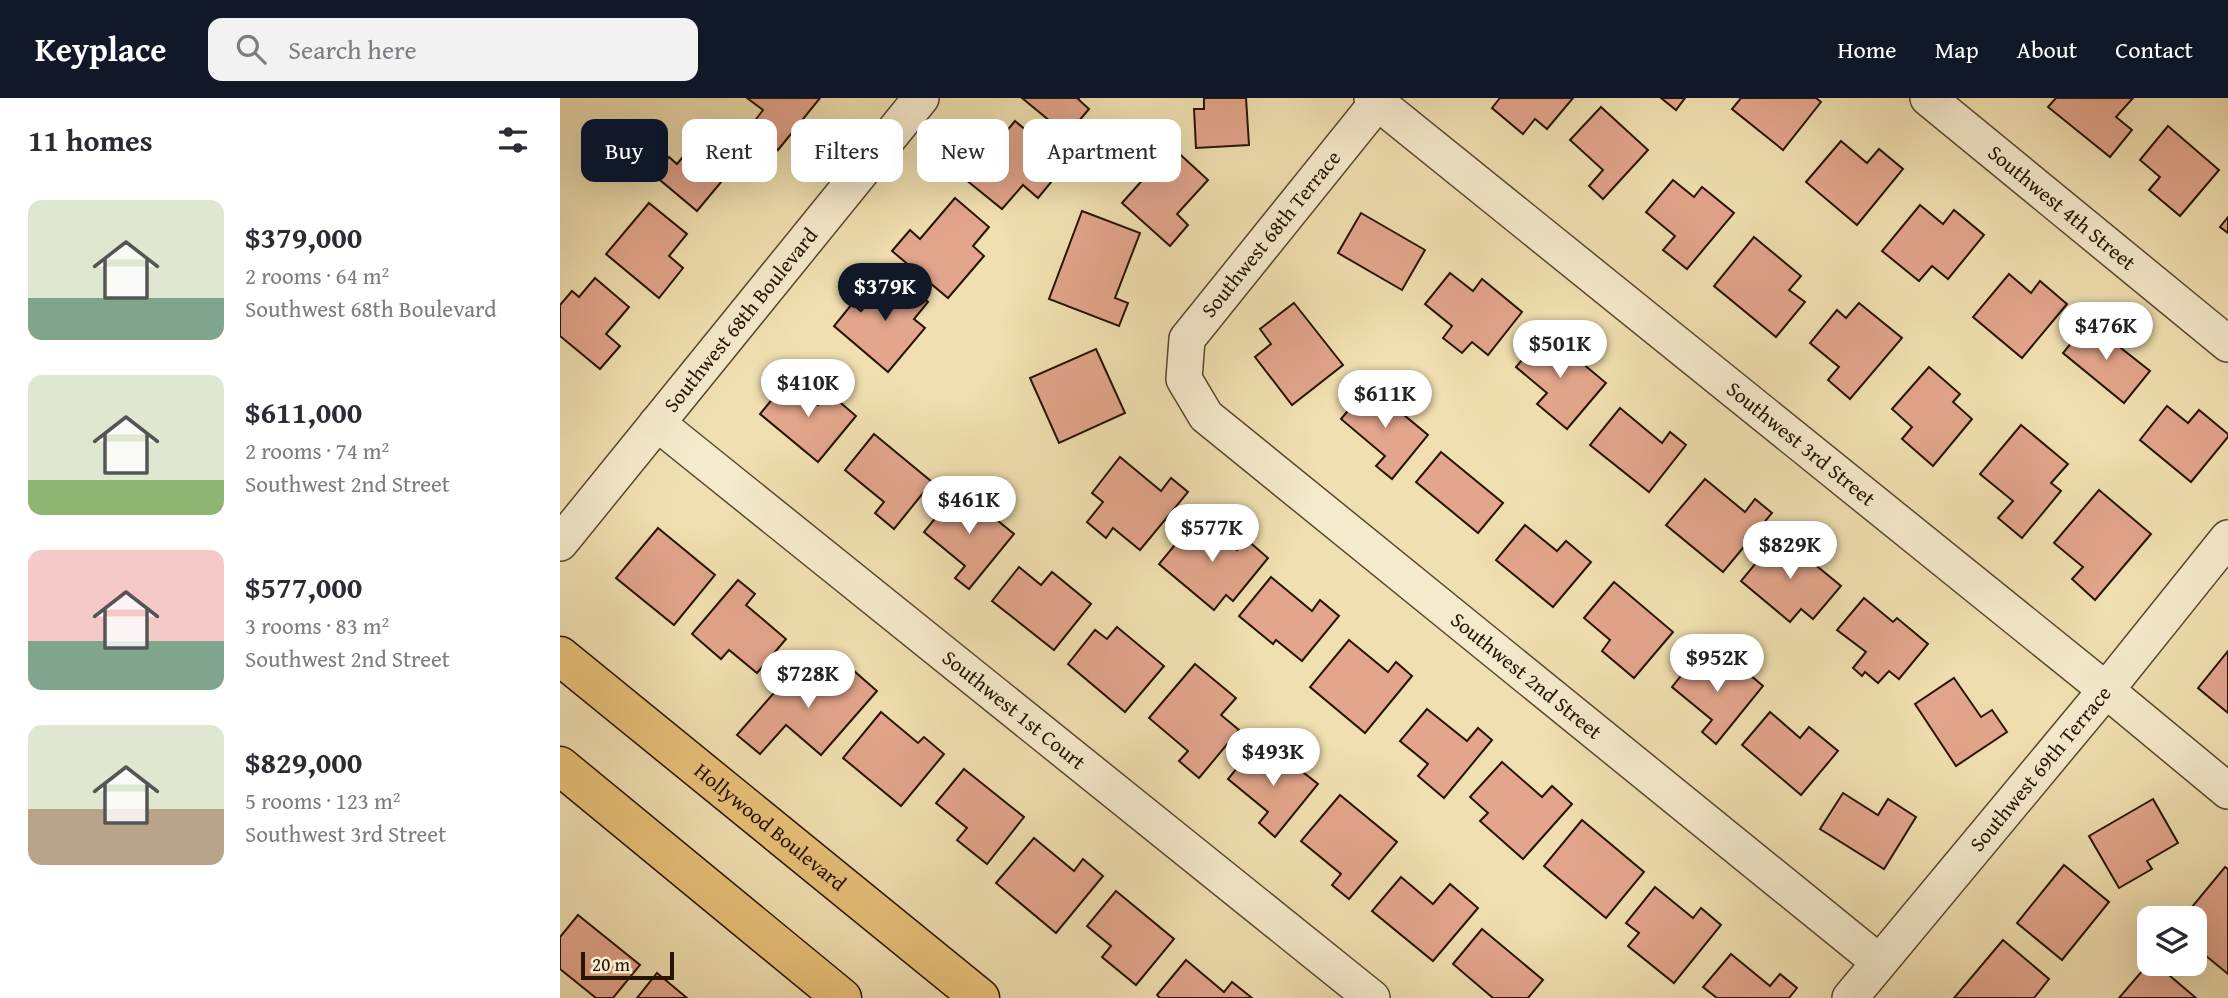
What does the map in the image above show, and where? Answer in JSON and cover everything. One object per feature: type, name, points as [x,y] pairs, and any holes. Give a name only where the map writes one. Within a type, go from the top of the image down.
[{"type":"highway","name":"Hollywood Boulevard","points":[[560,656],[980,998]]},
{"type":"highway","points":[[560,766],[842,998]]},
{"type":"street","name":"Southwest 68th Boulevard","points":[[560,542],[921,98]]},
{"type":"street","name":"Southwest 4th Street","points":[[1928,98],[2228,344]]},
{"type":"street","name":"Southwest 68th Terrace","points":[[1184,379],[1186,339],[1377,99]]},
{"type":"street","name":"Southwest 3rd Street","points":[[1377,99],[2228,790]]},
{"type":"street","name":"Southwest 2nd Street","points":[[1184,379],[1206,416],[1879,962]]},
{"type":"street","name":"Southwest 1st Court","points":[[657,423],[1372,998]]},
{"type":"street","name":"Southwest 69th Terrace","points":[[1850,998],[2106,690],[2228,538]]},
{"type":"building","points":[[747,98],[820,98],[803,119],[791,119],[791,134],[778,150],[777,119],[756,119],[763,110]]},
{"type":"building","points":[[1022,98],[1079,98],[1089,109],[1081,119],[1048,119]]},
{"type":"building","points":[[1204,98],[1246,98],[1249,145],[1196,148],[1194,109],[1204,109]]},
{"type":"building","points":[[1500,98],[1573,98],[1547,129],[1535,119],[1523,134],[1492,108]]},
{"type":"building","points":[[1661,98],[1685,98],[1676,110]]},
{"type":"building","points":[[1741,98],[1816,98],[1821,102],[1783,150],[1732,109]]},
{"type":"building","points":[[2056,98],[2133,98],[2116,117],[2132,130],[2110,157],[2048,107]]},
{"type":"building","points":[[1601,107],[1648,150],[1603,199],[1589,186],[1603,170],[1570,140]]},
{"type":"building","points":[[1015,121],[1023,128],[1023,182],[1051,182],[1038,198],[1023,185],[1002,209],[969,182],[1009,182],[1009,128]]},
{"type":"building","points":[[2168,126],[2219,170],[2180,216],[2149,190],[2160,177],[2140,160]]},
{"type":"building","points":[[1841,141],[1867,163],[1879,149],[1903,169],[1857,225],[1806,182]]},
{"type":"building","points":[[1181,155],[1208,180],[1177,214],[1188,225],[1170,246],[1122,203],[1141,182],[1181,182]]},
{"type":"building","points":[[668,158],[677,164],[682,158],[682,182],[721,182],[697,211],[662,182],[668,182]]},
{"type":"building","points":[[1673,180],[1694,197],[1702,187],[1734,213],[1687,269],[1663,250],[1675,236],[1646,212]]},
{"type":"building","points":[[955,198],[989,227],[973,246],[984,256],[948,298],[892,251],[910,230],[920,239]]},
{"type":"building","points":[[649,203],[687,234],[669,256],[683,268],[659,298],[606,254]]},
{"type":"building","points":[[1920,205],[1943,224],[1954,210],[1984,235],[1948,279],[1932,266],[1919,281],[1882,251]]},
{"type":"building","points":[[1082,211],[1140,233],[1115,298],[1128,303],[1119,326],[1049,299]]},
{"type":"building","points":[[1361,213],[1425,250],[1402,290],[1338,253]]},
{"type":"building","points":[[2228,217],[2228,233],[2220,227]]},
{"type":"building","points":[[1754,237],[1801,276],[1789,290],[1805,302],[1776,337],[1714,286]]},
{"type":"building","points":[[893,273],[928,302],[914,319],[925,328],[888,372],[834,326],[852,304],[861,311]]},
{"type":"building","points":[[1450,273],[1473,291],[1482,279],[1522,312],[1488,355],[1472,342],[1462,353],[1443,338],[1452,326],[1425,304]]},
{"type":"building","points":[[2009,274],[2031,293],[2040,281],[2067,304],[2022,358],[1973,317]]},
{"type":"building","points":[[595,278],[629,307],[606,334],[620,346],[600,369],[560,336],[560,305],[572,291],[579,297]]},
{"type":"building","points":[[1294,303],[1343,365],[1292,405],[1255,357],[1271,344],[1260,329]]},
{"type":"building","points":[[1859,303],[1902,338],[1850,399],[1828,380],[1839,367],[1810,343],[1837,310],[1846,318]]},
{"type":"building","points":[[2088,322],[2150,371],[2124,403],[2063,353]]},
{"type":"building","points":[[1545,332],[1606,383],[1567,429],[1537,404],[1547,393],[1516,367]]},
{"type":"building","points":[[1096,349],[1125,413],[1059,443],[1030,378]]},
{"type":"building","points":[[1929,367],[1960,394],[1953,402],[1972,419],[1933,466],[1902,439],[1912,427],[1892,409]]},
{"type":"building","points":[[788,380],[818,405],[828,392],[856,416],[818,462],[760,414]]},
{"type":"building","points":[[1369,386],[1428,435],[1392,479],[1376,466],[1385,456],[1341,419]]},
{"type":"building","points":[[2167,406],[2188,423],[2199,410],[2228,434],[2191,482],[2140,440]]},
{"type":"building","points":[[1620,408],[1662,443],[1670,432],[1686,445],[1649,492],[1590,445]]},
{"type":"building","points":[[2021,425],[2068,464],[2051,483],[2061,491],[2022,538],[1998,518],[2013,501],[1980,474]]},
{"type":"building","points":[[874,434],[932,482],[894,529],[875,513],[884,502],[845,470]]},
{"type":"building","points":[[1441,452],[1503,503],[1478,533],[1416,482]]},
{"type":"building","points":[[1120,457],[1161,491],[1171,478],[1188,492],[1140,550],[1113,528],[1106,538],[1087,522],[1103,502],[1092,493]]},
{"type":"building","points":[[1705,479],[1745,512],[1755,499],[1772,513],[1723,572],[1666,525]]},
{"type":"building","points":[[959,489],[1014,534],[969,589],[955,578],[965,566],[924,532]]},
{"type":"building","points":[[2099,490],[2151,534],[2095,600],[2072,579],[2083,567],[2054,543]]},
{"type":"building","points":[[1198,517],[1237,550],[1246,539],[1268,558],[1233,601],[1226,595],[1214,610],[1159,564]]},
{"type":"building","points":[[1525,525],[1557,551],[1566,541],[1591,562],[1553,607],[1496,560]]},
{"type":"building","points":[[658,528],[715,575],[674,625],[616,578]]},
{"type":"building","points":[[1779,535],[1841,586],[1813,619],[1801,609],[1790,622],[1741,581]]},
{"type":"building","points":[[1019,567],[1041,585],[1052,572],[1091,604],[1054,650],[992,601]]},
{"type":"building","points":[[1271,577],[1312,611],[1320,600],[1339,616],[1302,661],[1276,640],[1273,644],[1239,616]]},
{"type":"building","points":[[738,580],[755,594],[746,605],[786,639],[757,673],[729,650],[721,659],[692,634]]},
{"type":"building","points":[[1614,582],[1673,632],[1634,678],[1602,651],[1610,640],[1584,618]]},
{"type":"building","points":[[1864,598],[1893,622],[1897,618],[1928,644],[1899,679],[1889,671],[1878,683],[1865,672],[1862,676],[1853,668],[1866,652],[1837,630]]},
{"type":"building","points":[[1117,627],[1164,666],[1125,712],[1068,664],[1095,630],[1107,639]]},
{"type":"building","points":[[1349,640],[1388,672],[1396,662],[1412,676],[1365,733],[1310,687]]},
{"type":"building","points":[[2228,651],[2228,713],[2198,688]]},
{"type":"building","points":[[1700,652],[1728,676],[1738,665],[1763,686],[1716,744],[1702,732],[1712,720],[1672,687]]},
{"type":"building","points":[[803,660],[837,690],[854,671],[877,691],[821,755],[786,725],[760,754],[737,735]]},
{"type":"building","points":[[1195,664],[1236,698],[1221,715],[1239,730],[1199,778],[1179,761],[1188,751],[1149,718]]},
{"type":"building","points":[[1954,678],[1981,717],[1992,710],[2007,732],[1956,766],[1915,704]]},
{"type":"building","points":[[1427,709],[1467,741],[1478,728],[1492,740],[1444,798],[1418,776],[1428,764],[1400,741]]},
{"type":"building","points":[[881,712],[918,743],[924,737],[944,754],[901,806],[843,758]]},
{"type":"building","points":[[1770,712],[1800,738],[1809,727],[1838,751],[1801,795],[1742,745]]},
{"type":"building","points":[[1256,745],[1284,768],[1290,762],[1318,784],[1275,837],[1259,823],[1268,812],[1228,779]]},
{"type":"building","points":[[1502,762],[1542,797],[1552,786],[1572,804],[1523,859],[1480,821],[1488,813],[1470,797]]},
{"type":"building","points":[[964,769],[1024,817],[987,864],[957,840],[967,828],[936,803]]},
{"type":"building","points":[[1843,793],[1878,815],[1888,799],[1916,817],[1884,869],[1820,829]]},
{"type":"building","points":[[1340,795],[1397,842],[1349,899],[1332,885],[1341,874],[1301,841]]},
{"type":"building","points":[[2153,799],[2178,843],[2147,861],[2152,869],[2119,888],[2089,836]]},
{"type":"building","points":[[1582,820],[1644,872],[1606,918],[1544,866]]},
{"type":"building","points":[[1034,838],[1074,871],[1083,859],[1103,876],[1056,933],[996,883]]},
{"type":"building","points":[[2064,865],[2109,902],[2062,960],[2017,923]]},
{"type":"building","points":[[2225,867],[2228,869],[2228,974],[2207,957],[2207,906],[2193,906]]},
{"type":"building","points":[[1401,877],[1433,904],[1450,884],[1478,908],[1433,961],[1372,911]]},
{"type":"building","points":[[1655,887],[1693,918],[1701,908],[1721,925],[1674,983],[1628,946],[1639,933],[1626,923]]},
{"type":"building","points":[[1116,891],[1174,939],[1136,985],[1102,957],[1111,946],[1087,926]]},
{"type":"building","points":[[578,915],[640,965],[613,998],[596,998],[560,969],[560,937]]},
{"type":"building","points":[[1482,929],[1543,980],[1528,998],[1493,998],[1453,964]]},
{"type":"building","points":[[2003,940],[2049,979],[2034,998],[1954,998]]},
{"type":"building","points":[[1731,954],[1770,986],[1780,974],[1797,988],[1789,998],[1717,998],[1703,987]]},
{"type":"building","points":[[1186,960],[1224,992],[1232,982],[1252,998],[1160,998],[1157,995]]},
{"type":"building","points":[[657,973],[687,998],[637,998]]},
{"type":"building","points":[[2138,976],[2170,976],[2196,998],[2119,998]]}]
